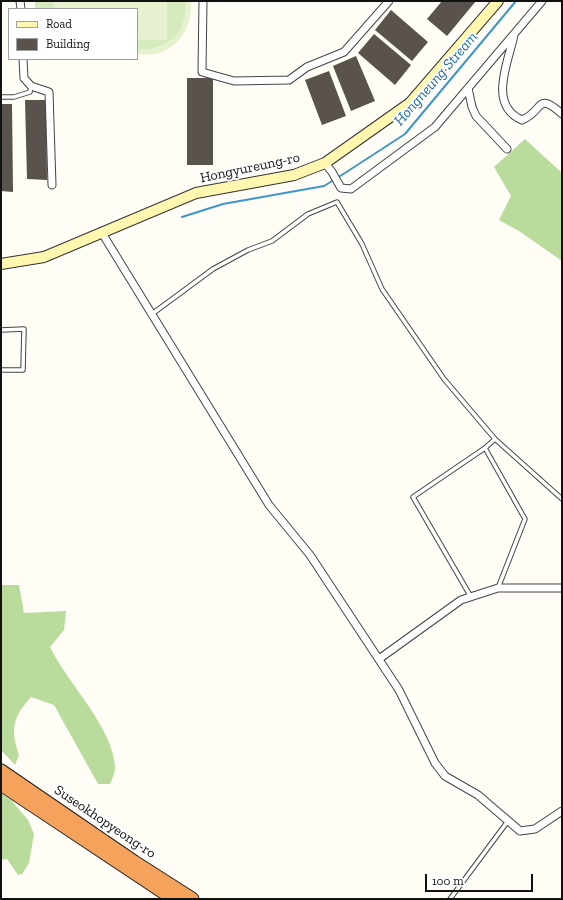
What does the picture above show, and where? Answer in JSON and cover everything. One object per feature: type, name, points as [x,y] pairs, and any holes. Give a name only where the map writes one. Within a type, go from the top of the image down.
[{"type":"highway","name":"Suseokhopyeong-ro","points":[[1,771],[134,862],[192,899]]},
{"type":"highway","name":"Suseokhopyeong-ro","points":[[1,784],[174,899]]},
{"type":"street","points":[[203,1],[202,72],[234,81],[289,80],[307,68],[344,52],[389,1]]},
{"type":"street","name":"Hongyureung-ro","points":[[1,264],[44,257],[104,236],[196,193],[294,175],[325,163],[410,103],[498,1]]},
{"type":"street","points":[[325,163],[333,174],[336,182],[343,190],[356,187],[429,132],[542,1]]},
{"type":"street","points":[[514,34],[501,88],[507,106],[518,118],[522,120],[528,118],[545,103],[549,103],[562,114]]},
{"type":"street","points":[[23,60],[24,78],[31,86],[49,92],[52,185]]},
{"type":"street","points":[[468,88],[472,107],[476,116],[507,149]]},
{"type":"street","points":[[104,236],[269,505],[310,554],[399,690],[435,763],[445,776],[478,795],[520,831],[535,829],[562,811]]},
{"type":"street","points":[[379,659],[461,600],[498,588],[562,588]]},
{"type":"lane","points":[[1,97],[14,97],[30,92],[31,86]]},
{"type":"lane","points":[[152,314],[213,269],[248,250],[272,241],[308,214],[337,202],[362,244],[382,290],[444,379],[495,439],[562,499]]},
{"type":"lane","points":[[1,330],[24,329],[24,370],[1,370]]},
{"type":"lane","points":[[471,597],[413,497],[485,448],[495,439]]},
{"type":"lane","points":[[485,448],[525,519],[498,588]]},
{"type":"lane","points":[[450,899],[508,821]]},
{"type":"green space","points":[[35,1],[54,1],[54,8],[35,8]]},
{"type":"green space","points":[[54,1],[167,1],[167,40],[138,40],[138,8],[54,8]]},
{"type":"green space","points":[[167,1],[186,1],[184,23],[174,38],[158,47],[138,50],[138,40],[167,40]]},
{"type":"green space","points":[[186,1],[191,1],[190,18],[178,41],[164,51],[156,54],[138,55],[138,50],[158,47],[174,38],[180,31],[186,12]]},
{"type":"green space","points":[[525,139],[562,173],[562,261],[519,231],[499,220],[511,196],[494,167]]},
{"type":"green space","points":[[1,585],[19,585],[24,613],[66,611],[64,630],[50,647],[108,739],[113,755],[115,770],[110,784],[98,784],[54,705],[31,697],[20,711],[15,724],[14,730],[16,746],[19,755],[15,765],[1,750]]},
{"type":"green space","points":[[1,793],[12,801],[28,820],[34,834],[29,863],[22,874],[18,875],[7,859],[1,860]]},
{"type":"building","points":[[442,1],[476,1],[447,36],[427,19]]},
{"type":"building","points":[[391,10],[428,42],[412,61],[375,30]]},
{"type":"building","points":[[374,34],[411,65],[395,85],[358,53]]},
{"type":"building","points":[[356,56],[375,101],[351,111],[333,66]]},
{"type":"building","points":[[329,71],[346,116],[322,125],[305,80]]},
{"type":"building","points":[[187,78],[213,78],[213,165],[187,165]]},
{"type":"building","points":[[25,100],[46,100],[47,180],[27,179]]},
{"type":"building","points":[[1,104],[12,104],[13,192],[1,191]]},
{"type":"waterway","name":"Hongneung Stream","points":[[182,217],[223,204],[324,186],[345,173],[405,134],[516,1]]}]
